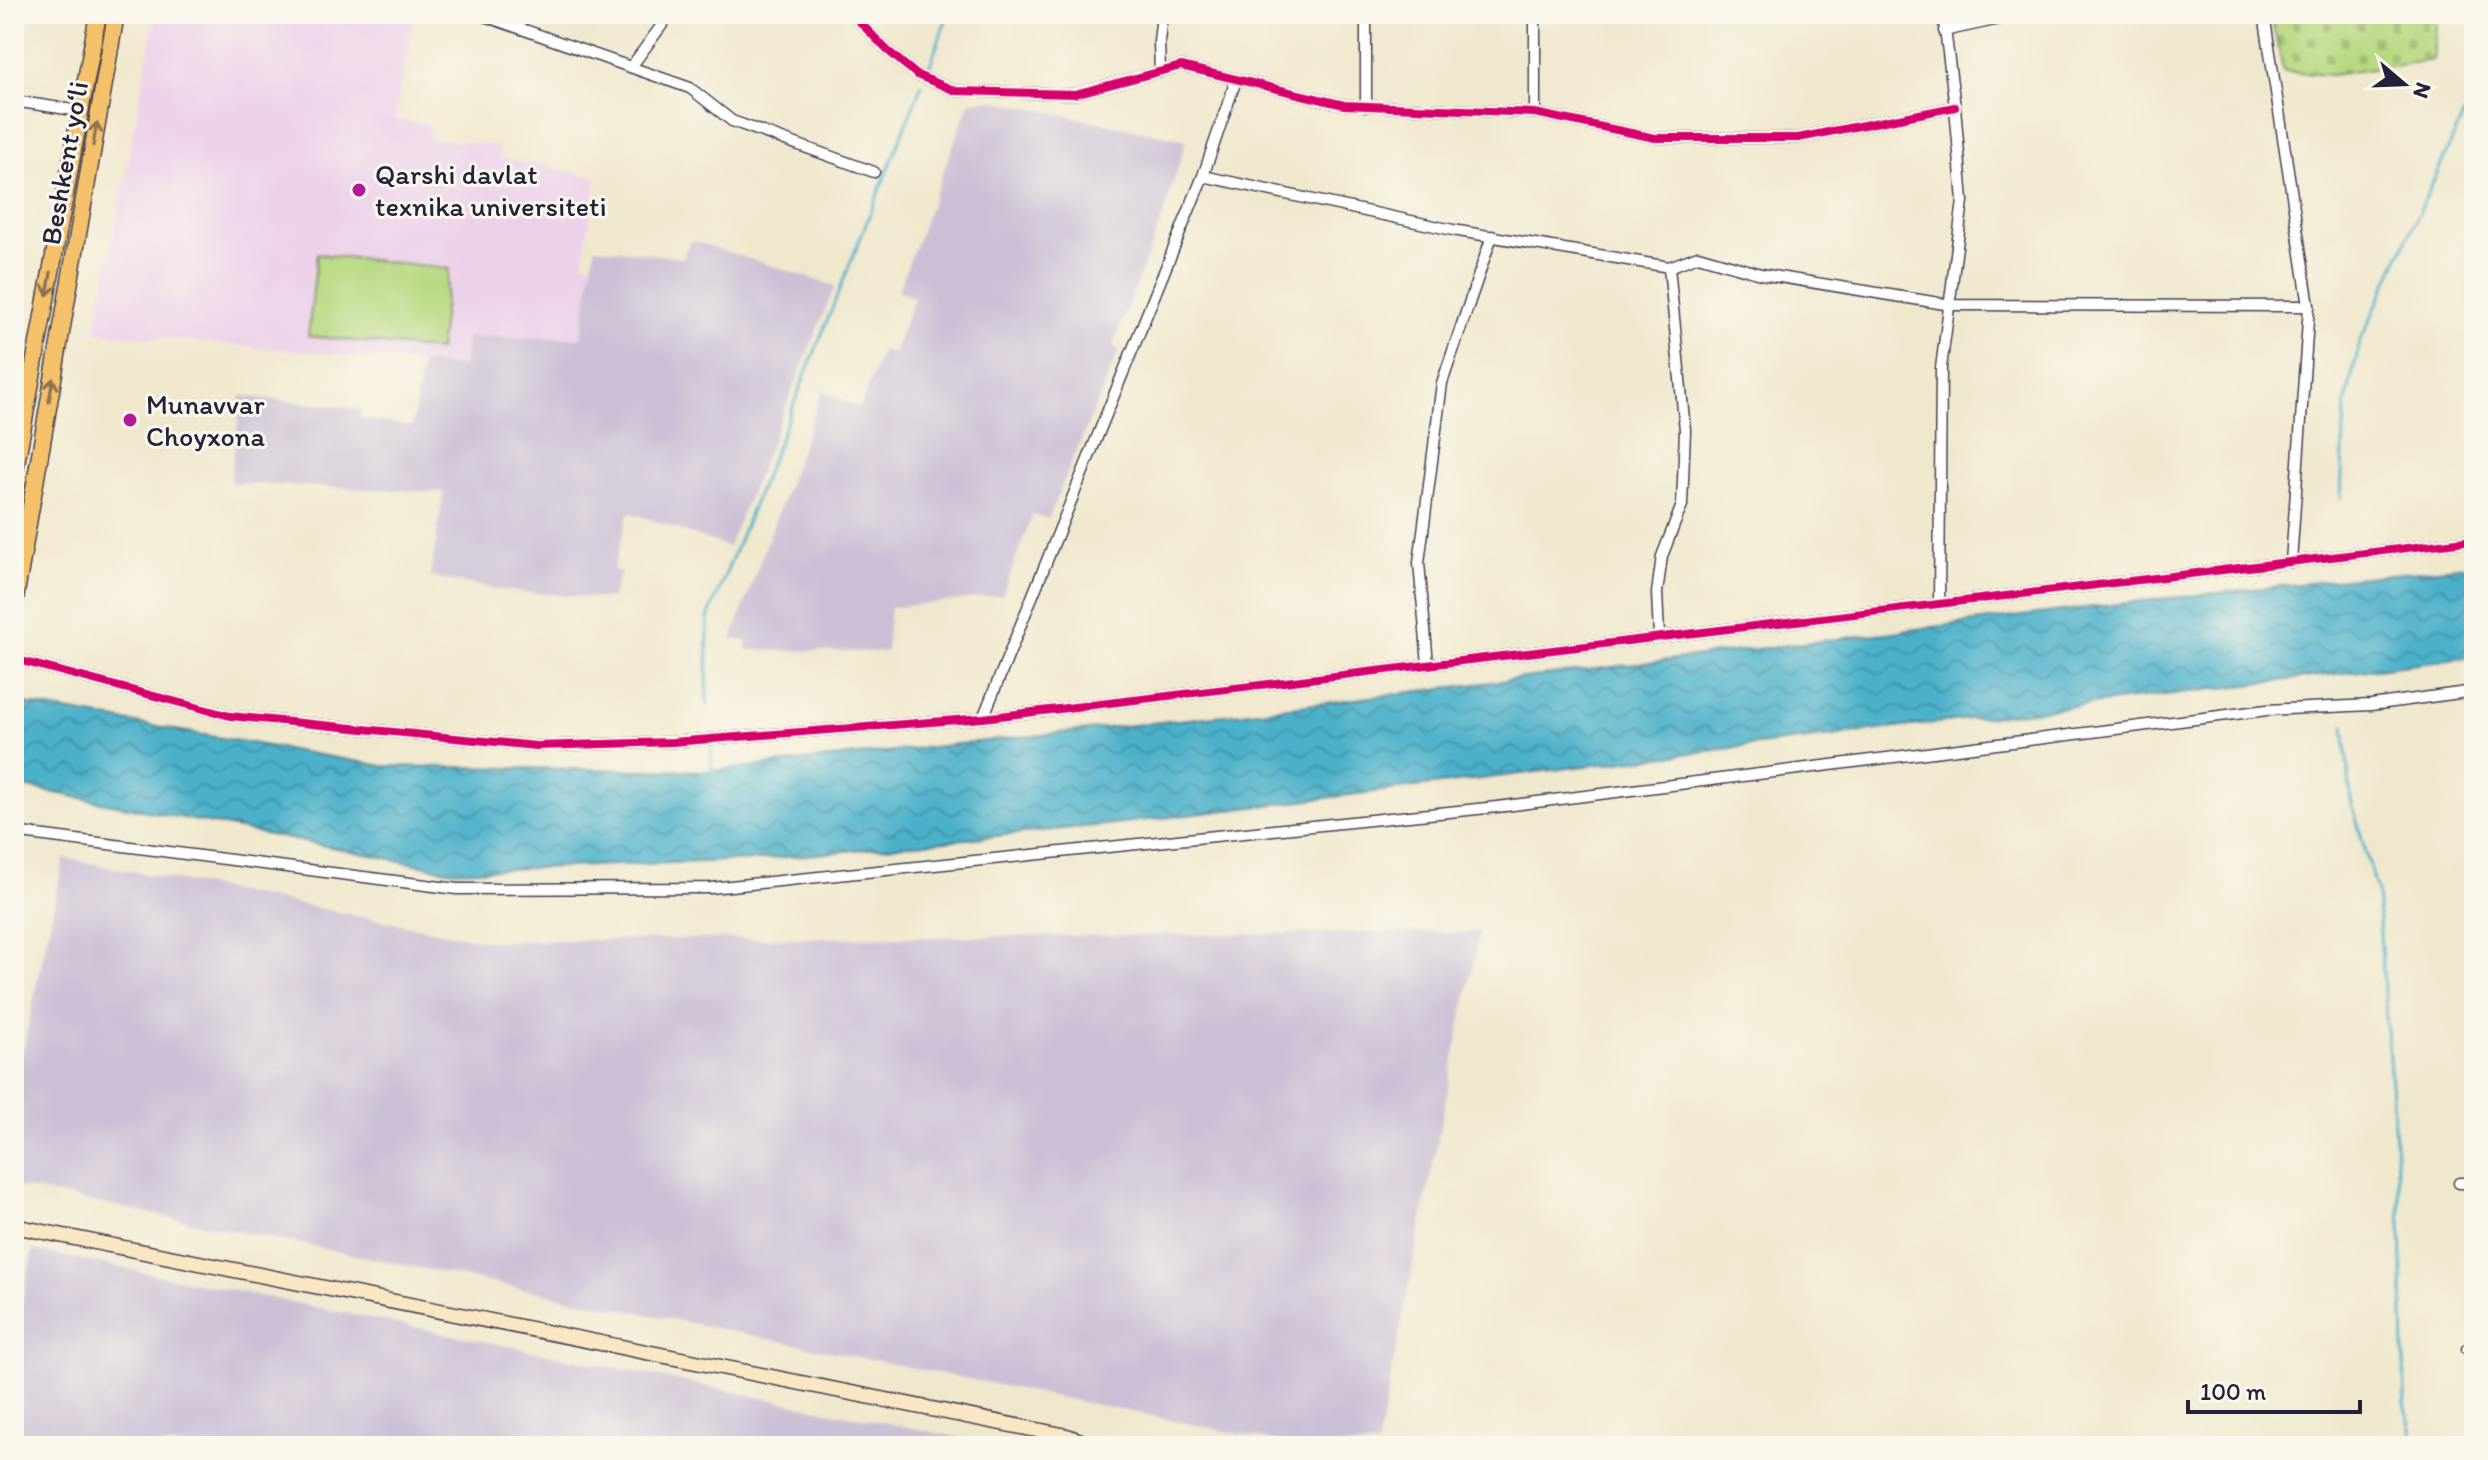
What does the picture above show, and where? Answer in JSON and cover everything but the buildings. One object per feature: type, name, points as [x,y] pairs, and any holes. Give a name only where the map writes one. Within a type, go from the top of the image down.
[{"type":"main road","name":"Beshkent yoʻli","points":[[14,475],[98,14]]},
{"type":"main road","name":"Beshkent yoʻli","points":[[14,605],[116,14]]},
{"type":"main road","points":[[22,430],[44,434]]},
{"type":"main road","points":[[14,1226],[1051,1433],[1094,1446]]},
{"type":"street","points":[[479,14],[690,88],[732,121],[874,172]]},
{"type":"street","points":[[631,67],[670,14]]},
{"type":"street","points":[[852,14],[917,75],[956,91],[1075,94],[1181,66],[1344,105],[1535,113],[1655,138],[1798,138],[1955,107]]},
{"type":"street","points":[[1160,72],[1162,14]]},
{"type":"street","points":[[1366,14],[1366,106]]},
{"type":"street","points":[[1535,14],[1535,113]]},
{"type":"street","points":[[1939,603],[1941,368],[1963,201],[1943,14]]},
{"type":"street","points":[[1944,31],[2022,14]]},
{"type":"street","points":[[2264,14],[2309,306],[2291,562]]},
{"type":"street","points":[[983,718],[1203,176],[1236,80]]},
{"type":"street","points":[[14,101],[80,111]]},
{"type":"street","points":[[1203,176],[1492,236],[1669,267],[1698,256],[1761,274],[1951,305],[2309,306]]},
{"type":"street","points":[[1428,664],[1419,563],[1442,383],[1492,236]]},
{"type":"street","points":[[1659,636],[1657,593],[1662,556],[1682,505],[1685,430],[1669,267]]},
{"type":"street","points":[[14,659],[230,716],[536,746],[672,742],[983,718],[2474,540]]},
{"type":"street","points":[[14,832],[457,889],[711,888],[1497,807],[2251,712],[2371,705],[2474,691]]},
{"type":"street","points":[[2459,1183],[2474,1183]]},
{"type":"shaded area","name":"Qarshi davlat texnika universiteti","points":[[156,14],[415,14],[394,119],[432,125],[430,138],[499,146],[500,158],[597,177],[583,263],[592,264],[581,338],[468,337],[463,367],[95,332]]},
{"type":"shaded area","points":[[992,100],[1186,140],[1164,213],[1113,345],[1119,350],[1048,519],[1033,514],[1002,595],[890,608],[886,652],[748,650],[746,641],[732,639],[822,391],[860,408],[882,350],[893,354],[914,298],[898,291],[970,101]]},
{"type":"shaded area","points":[[690,240],[835,286],[728,547],[629,512],[613,570],[621,572],[611,599],[506,591],[430,577],[444,492],[230,483],[241,396],[361,409],[359,418],[412,427],[422,363],[463,367],[467,337],[581,338],[595,247],[683,258]]},
{"type":"shaded area","points":[[64,858],[486,941],[1479,932],[1377,1446],[1299,1446],[14,1186],[14,1092]]},
{"type":"shaded area","points":[[33,1250],[1001,1446],[14,1446],[14,1340]]},
{"type":"green space","points":[[2270,14],[2437,14],[2433,60],[2331,75],[2284,72]]},
{"type":"green space","points":[[317,254],[449,269],[439,350],[308,336]]},
{"type":"water","points":[[2474,565],[2474,657],[1114,824],[757,860],[452,871],[14,785],[14,702],[383,766],[712,771],[1242,713],[2142,601]]},
{"type":"waterway","points":[[928,71],[948,14]]},
{"type":"waterway","points":[[707,705],[708,618],[922,84]]},
{"type":"waterway","points":[[2341,498],[2345,405],[2360,342],[2474,92]]},
{"type":"waterway","points":[[2344,726],[2351,800],[2377,892],[2401,1224],[2405,1403],[2415,1446]]},
{"type":"waterway","points":[[711,749],[712,773]]},
{"type":"cycle path","points":[[852,14],[917,75],[956,91],[1075,94],[1181,66],[1344,105],[1535,113],[1655,138],[1798,138],[1955,107]]},
{"type":"cycle path","points":[[14,659],[230,716],[536,746],[672,742],[983,718],[2474,540]]},
{"type":"place","name":"Qarshi davlat texnika universiteti","points":[[359,190]]},
{"type":"place","name":"Munavvar Choyxona","points":[[130,420]]}]
